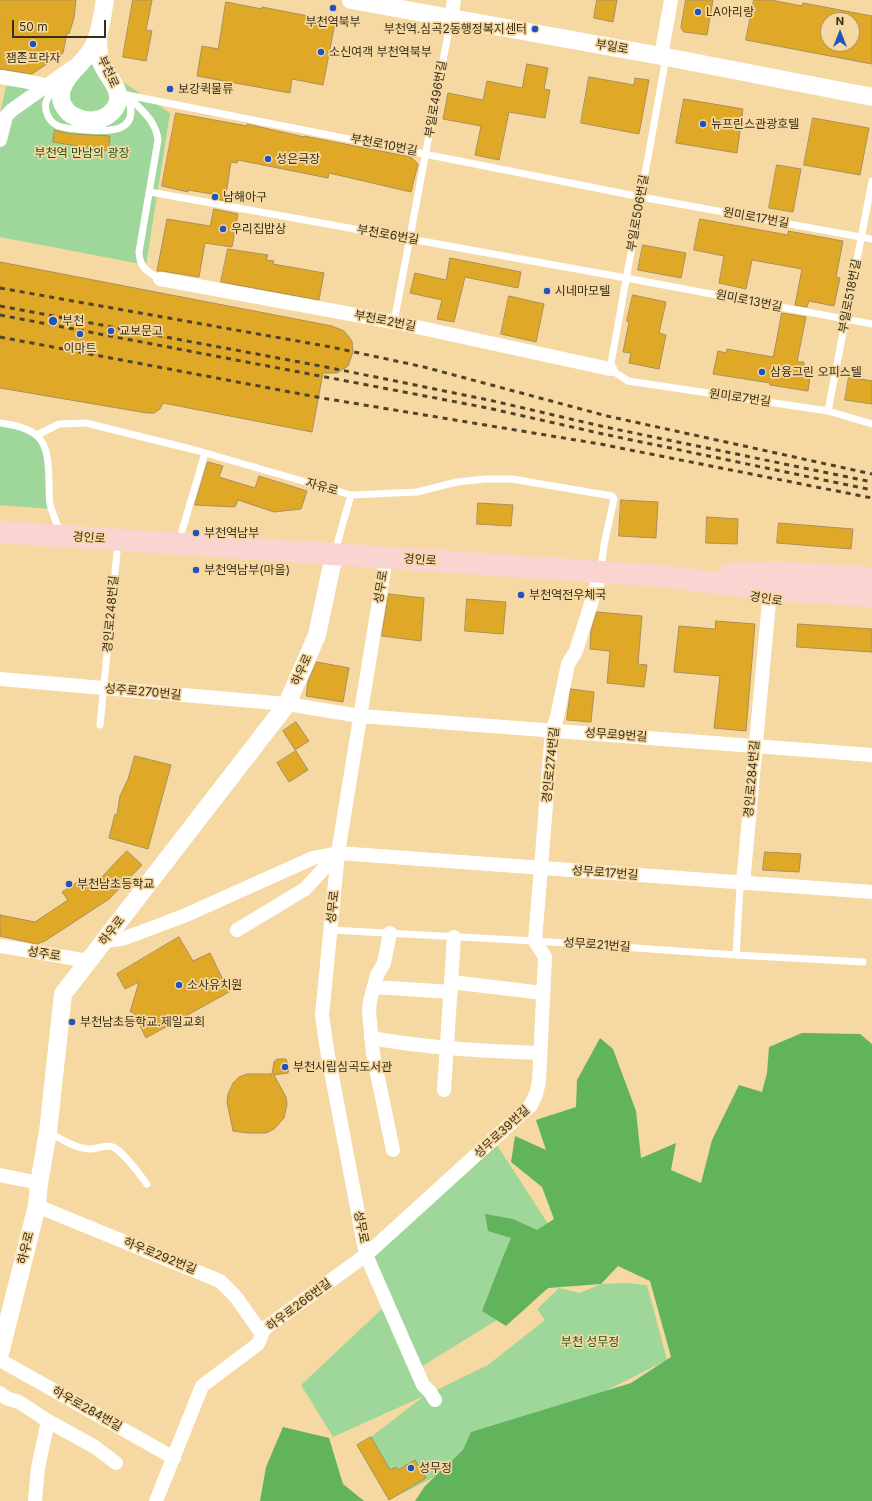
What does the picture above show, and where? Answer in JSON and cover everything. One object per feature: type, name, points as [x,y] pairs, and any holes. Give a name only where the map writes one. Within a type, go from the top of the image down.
[{"type":"main road","name":"경인로","points":[[0,532],[662,576],[770,590],[872,596]]},
{"type":"main road","name":"경인로","points":[[662,576],[779,572],[872,578]]},
{"type":"main road","name":"경인로","points":[[662,576],[769,602],[872,608]]},
{"type":"street","name":"부천로","points":[[98,35],[98,49],[101,62],[121,89],[118,92],[117,105],[112,112],[104,118],[91,121],[75,117],[64,108],[61,99],[65,82],[86,58],[94,46],[98,35],[105,0]]},
{"type":"street","name":"부일로","points":[[350,0],[663,56],[872,97]]},
{"type":"street","points":[[451,18],[454,0]]},
{"type":"street","points":[[663,56],[671,0]]},
{"type":"street","points":[[0,140],[6,116],[12,110],[86,58]]},
{"type":"street","points":[[0,77],[46,85]]},
{"type":"street","name":"부천로2번길","points":[[160,279],[394,322],[610,369]]},
{"type":"street","name":"하우로","points":[[0,1353],[37,1206],[39,1183],[48,1132],[63,994],[286,704],[317,635],[334,555]]},
{"type":"street","name":"성무로","points":[[386,558],[338,853],[322,1015],[326,1050],[366,1256],[422,1385],[436,1400]]},
{"type":"street","name":"경인로274번길","points":[[535,941],[552,731],[557,717],[568,664],[576,651],[601,572]]},
{"type":"street","points":[[662,576],[781,581],[872,588]]},
{"type":"street","name":"경인로284번길","points":[[743,883],[769,602]]},
{"type":"street","name":"성주로270번길","points":[[0,679],[286,704],[360,716]]},
{"type":"street","name":"성무로9번길","points":[[360,716],[872,755]]},
{"type":"street","points":[[237,930],[305,889],[338,853]]},
{"type":"street","name":"성무로17번길","points":[[104,941],[122,939],[144,932],[186,915],[313,858],[338,853],[872,892]]},
{"type":"street","points":[[390,933],[384,963],[377,975],[370,1006],[371,1038],[379,1089],[393,1150]]},
{"type":"street","points":[[444,1090],[454,937]]},
{"type":"street","name":"성무로39번길","points":[[366,1256],[531,1105],[539,1082],[545,957],[535,941]]},
{"type":"street","name":"성주로","points":[[0,946],[89,961]]},
{"type":"street","points":[[374,987],[451,987],[543,993]]},
{"type":"street","points":[[371,1038],[411,1045],[488,1051],[540,1053]]},
{"type":"street","points":[[0,1175],[39,1183]]},
{"type":"street","name":"하우로292번길","points":[[37,1206],[220,1281],[236,1297],[262,1334]]},
{"type":"street","name":"하우로266번길","points":[[156,1501],[202,1386],[258,1344],[264,1329],[366,1256]]},
{"type":"street","name":"하우로284번길","points":[[0,1360],[174,1458]]},
{"type":"street","points":[[0,1393],[6,1398],[19,1402],[48,1421],[95,1447],[116,1463]]},
{"type":"street","points":[[35,1501],[38,1468],[48,1421]]},
{"type":"lane","name":"부일로496번길","points":[[394,322],[451,18]]},
{"type":"lane","name":"부일로506번길","points":[[610,369],[641,197],[663,56]]},
{"type":"lane","name":"부천로10번길","points":[[121,89],[641,197]]},
{"type":"lane","points":[[121,89],[154,124],[157,132],[158,140],[139,252],[139,260],[142,267],[147,272],[160,279]]},
{"type":"lane","name":"부일로518번길","points":[[828,411],[872,181]]},
{"type":"lane","name":"부천로6번길","points":[[150,192],[626,278]]},
{"type":"lane","name":"원미로17번길","points":[[641,197],[872,239]]},
{"type":"lane","name":"원미로13번길","points":[[626,278],[872,324]]},
{"type":"lane","name":"원미로7번길","points":[[610,369],[628,381],[828,411],[872,424]]},
{"type":"lane","points":[[0,423],[24,428],[37,435],[42,441],[47,453],[50,503],[62,536]]},
{"type":"lane","name":"자유로","points":[[37,435],[59,424],[86,423],[205,453],[351,495],[417,492],[457,482],[485,479],[512,479],[612,496],[614,499],[604,545],[601,572]]},
{"type":"lane","points":[[178,544],[205,453]]},
{"type":"lane","points":[[334,555],[351,495]]},
{"type":"lane","name":"경인로248번길","points":[[100,725],[118,540]]},
{"type":"lane","name":"경인로284번길","points":[[736,955],[740,888],[743,883]]},
{"type":"lane","name":"성무로21번길","points":[[330,930],[535,941],[863,962]]},
{"type":"lane","points":[[48,1132],[76,1146],[93,1149],[104,1145],[114,1147],[130,1162],[147,1184]]},
{"type":"green space","name":"부천역 만남의 광장","points":[[95,64],[170,113],[146,265],[0,237],[0,113],[6,87]]},
{"type":"green space","points":[[0,423],[17,425],[40,439],[48,459],[51,509],[0,505]]},
{"type":"green space","points":[[802,1033],[860,1034],[872,1044],[872,1501],[415,1501],[425,1486],[463,1450],[471,1432],[631,1383],[671,1357],[650,1281],[618,1266],[601,1284],[548,1288],[506,1326],[482,1311],[511,1238],[488,1231],[485,1214],[513,1219],[537,1230],[554,1219],[542,1187],[511,1162],[515,1136],[546,1150],[536,1120],[576,1107],[577,1080],[600,1038],[613,1049],[636,1111],[641,1158],[676,1143],[671,1170],[701,1183],[712,1140],[739,1085],[762,1092],[767,1073],[769,1047]]},
{"type":"green space","points":[[497,1145],[578,1270],[416,1370],[371,1256]]},
{"type":"green space","name":"부천 성무정","points":[[625,1283],[647,1285],[667,1360],[389,1500],[357,1445],[371,1437],[424,1396],[333,1437],[301,1385],[384,1307],[426,1395],[488,1365],[545,1320],[537,1309],[559,1288],[580,1293],[601,1284]]},
{"type":"green space","points":[[283,1427],[329,1438],[343,1484],[364,1501],[260,1501],[266,1467]]},
{"type":"building","points":[[0,0],[76,0],[74,18],[69,34],[67,33],[63,53],[32,74],[0,69]]},
{"type":"building","points":[[133,0],[152,0],[146,30],[152,31],[146,61],[123,57]]},
{"type":"building","points":[[597,0],[617,0],[613,22],[594,18]]},
{"type":"building","points":[[686,0],[713,0],[707,35],[684,32],[681,28]]},
{"type":"building","points":[[754,0],[771,0],[802,6],[803,3],[851,12],[820,12],[820,52],[860,52],[860,14],[872,16],[872,64],[746,40]]},
{"type":"building","points":[[226,2],[262,9],[262,7],[335,23],[323,85],[292,79],[290,93],[197,76],[202,46],[218,49]]},
{"type":"building","points":[[527,64],[548,68],[544,89],[550,90],[545,118],[509,112],[499,160],[475,155],[481,126],[443,119],[448,93],[483,100],[487,81],[522,88]]},
{"type":"building","points":[[589,77],[634,85],[635,78],[649,80],[639,134],[581,123]]},
{"type":"building","points":[[684,99],[743,109],[737,153],[676,143]]},
{"type":"building","points":[[176,113],[247,126],[247,124],[304,137],[411,157],[418,164],[411,192],[329,173],[328,178],[238,160],[237,163],[231,162],[225,201],[212,198],[212,194],[188,190],[188,192],[162,186]]},
{"type":"building","points":[[813,118],[869,128],[860,175],[804,165]]},
{"type":"building","points":[[55,130],[71,134],[110,136],[108,151],[53,142]]},
{"type":"building","points":[[777,165],[801,169],[793,212],[769,208]]},
{"type":"building","points":[[214,209],[238,214],[232,247],[205,243],[199,277],[157,271],[167,219],[210,226]]},
{"type":"building","points":[[700,219],[788,235],[788,231],[843,241],[836,277],[840,278],[834,306],[809,301],[807,307],[795,305],[802,269],[752,260],[746,289],[719,283],[724,256],[694,250]]},
{"type":"building","points":[[643,245],[686,253],[681,278],[638,270]]},
{"type":"building","points":[[228,249],[268,255],[266,260],[274,261],[273,264],[324,273],[319,300],[221,282]]},
{"type":"building","points":[[450,258],[521,272],[518,288],[465,277],[454,322],[437,319],[442,300],[410,293],[415,273],[446,280]]},
{"type":"building","points":[[0,262],[332,326],[344,331],[352,341],[353,352],[348,366],[337,373],[323,373],[312,432],[163,403],[160,409],[154,413],[147,413],[0,388]]},
{"type":"building","points":[[633,295],[666,302],[659,333],[666,335],[659,369],[629,363],[631,353],[623,352],[629,322],[627,321]]},
{"type":"building","points":[[509,296],[544,304],[536,342],[501,334]]},
{"type":"building","name":"삼융그린 오피스텔","points":[[782,313],[806,317],[797,362],[804,362],[804,369],[811,370],[808,391],[713,374],[718,351],[726,353],[727,349],[773,357]]},
{"type":"building","points":[[849,377],[872,381],[872,404],[845,400]]},
{"type":"building","points":[[208,462],[223,466],[219,477],[255,488],[259,476],[307,491],[301,509],[274,512],[238,500],[235,507],[195,505]]},
{"type":"building","points":[[621,500],[658,502],[656,538],[619,536]]},
{"type":"building","points":[[478,503],[513,505],[511,526],[477,524]]},
{"type":"building","points":[[707,517],[738,519],[737,544],[706,543]]},
{"type":"building","points":[[779,523],[853,529],[851,549],[777,543]]},
{"type":"building","points":[[389,594],[424,598],[421,641],[382,636]]},
{"type":"building","points":[[467,599],[506,602],[503,634],[465,631]]},
{"type":"building","points":[[597,612],[642,616],[638,664],[647,665],[644,687],[607,683],[610,651],[590,649],[591,631]]},
{"type":"building","points":[[716,621],[755,624],[746,731],[714,728],[720,676],[674,672],[679,626],[715,629]]},
{"type":"building","points":[[798,624],[872,629],[872,652],[797,647]]},
{"type":"building","points":[[317,662],[349,668],[343,702],[306,696],[308,682]]},
{"type":"building","points":[[571,689],[594,692],[591,722],[567,720]]},
{"type":"building","points":[[296,722],[309,741],[295,750],[283,731]]},
{"type":"building","points":[[296,751],[308,770],[289,782],[277,763]]},
{"type":"building","points":[[135,756],[171,765],[148,849],[109,838],[115,814],[117,815],[120,796],[128,779]]},
{"type":"building","points":[[127,851],[142,865],[109,899],[45,941],[37,944],[0,936],[0,915],[35,922],[68,900],[62,892],[78,882],[81,886],[88,882],[91,888]]},
{"type":"building","points":[[765,852],[801,854],[799,872],[763,870]]},
{"type":"building","points":[[179,937],[193,961],[210,953],[229,992],[146,1038],[133,1012],[130,1012],[139,982],[125,989],[117,974]]},
{"type":"building","points":[[277,1059],[286,1059],[289,1067],[288,1073],[274,1075],[286,1097],[287,1104],[284,1118],[274,1129],[266,1133],[233,1131],[227,1102],[228,1094],[233,1083],[239,1077],[247,1074],[272,1074],[274,1062]]},
{"type":"building","points":[[371,1437],[390,1470],[396,1467],[398,1470],[415,1460],[426,1478],[389,1500],[357,1445]]},
{"type":"railway","points":[[0,288],[331,347],[424,367],[607,416],[872,474]]},
{"type":"railway","points":[[0,306],[326,367],[489,400],[605,427],[872,482]]},
{"type":"railway","points":[[0,315],[488,408],[603,434],[872,490]]},
{"type":"railway","points":[[0,337],[322,398],[600,444],[872,498]]},
{"type":"place","name":"부천역북부","points":[[333,8]]},
{"type":"place","name":"LA아리랑","points":[[698,12]]},
{"type":"place","name":"부천역.심곡2동행정복지센터","points":[[535,29]]},
{"type":"place","name":"잼존프라자","points":[[33,44]]},
{"type":"place","name":"소신여객 부천역북부","points":[[321,52]]},
{"type":"place","name":"보강퀵물류","points":[[170,89]]},
{"type":"place","name":"뉴프린스관광호텔","points":[[703,124]]},
{"type":"place","name":"성은극장","points":[[268,159]]},
{"type":"place","name":"남해아구","points":[[215,197]]},
{"type":"place","name":"우리집밥상","points":[[223,229]]},
{"type":"place","name":"시네마모텔","points":[[547,291]]},
{"type":"place","name":"부천","points":[[53,321]]},
{"type":"place","name":"교보문고","points":[[111,331]]},
{"type":"place","name":"이마트","points":[[80,334]]},
{"type":"place","name":"삼융그린 오피스텔","points":[[762,372]]},
{"type":"place","name":"부천역남부","points":[[196,533]]},
{"type":"place","name":"부천역남부(마을)","points":[[196,570]]},
{"type":"place","name":"부천역전우체국","points":[[521,595]]},
{"type":"place","name":"부천남초등학교","points":[[69,884]]},
{"type":"place","name":"소사유치원","points":[[179,985]]},
{"type":"place","name":"부천남초등학교.제일교회","points":[[72,1022]]},
{"type":"place","name":"부천시립심곡도서관","points":[[285,1067]]},
{"type":"place","name":"성무정","points":[[411,1468]]}]
